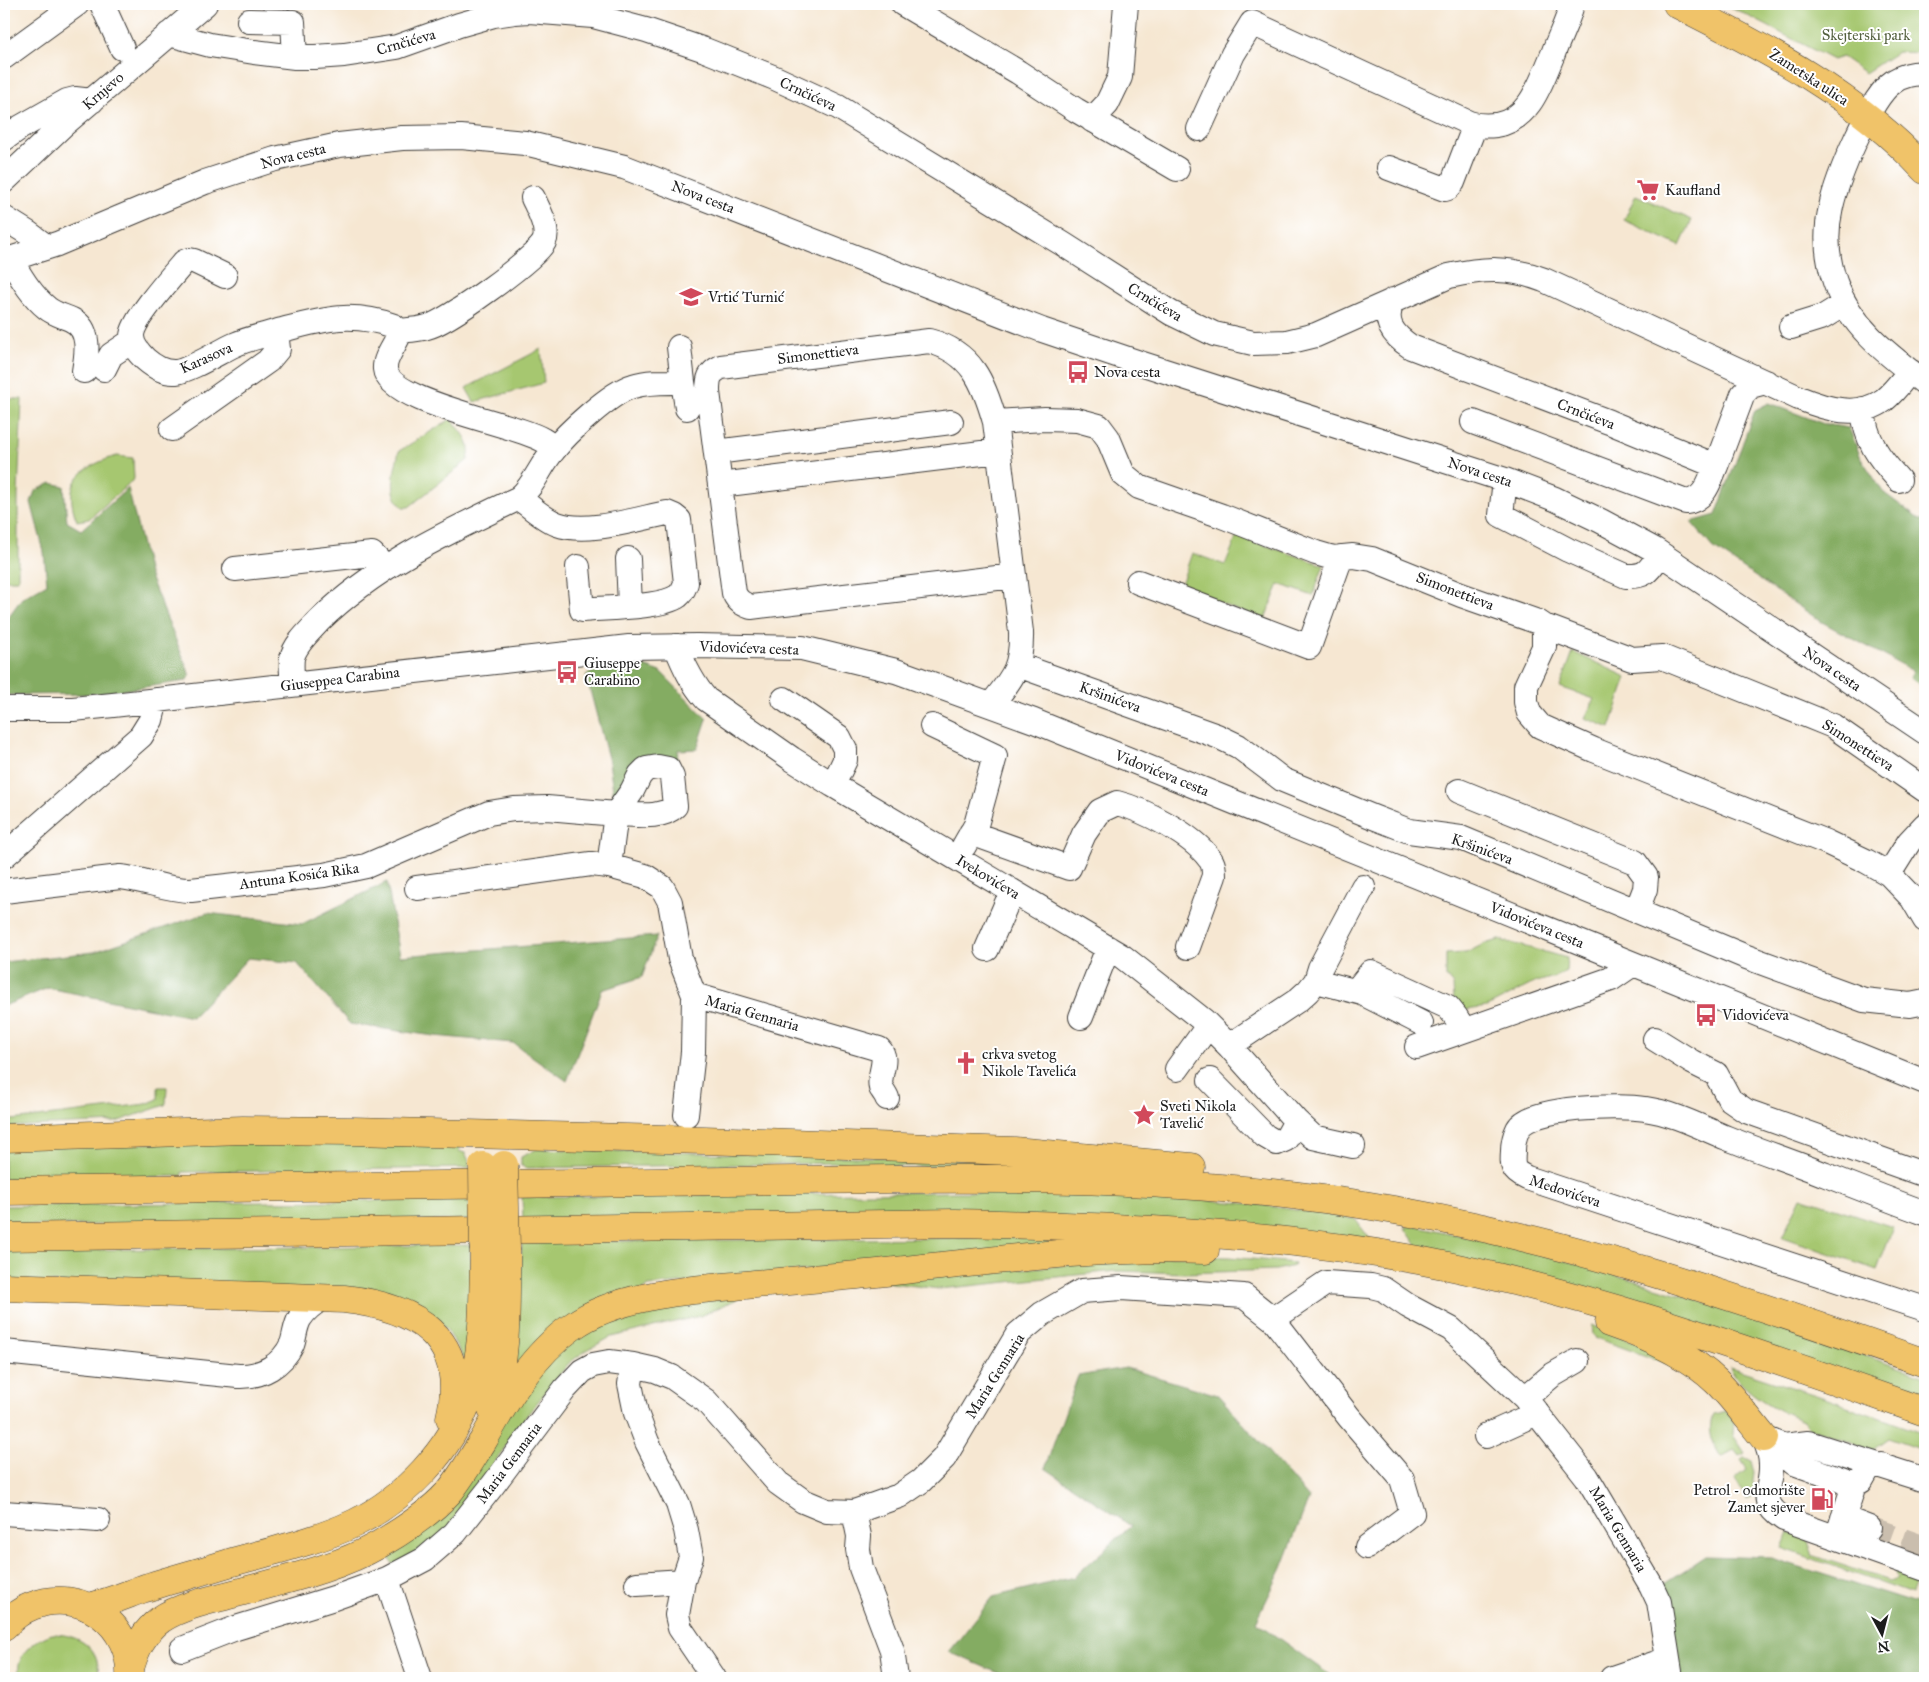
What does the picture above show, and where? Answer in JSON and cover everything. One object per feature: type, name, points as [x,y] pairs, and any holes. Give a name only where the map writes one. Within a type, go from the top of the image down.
[{"type":"main road","name":"Zametska ulica","points":[[1678,4],[1781,58],[1838,94],[1889,133],[1925,170]]},
{"type":"main road","points":[[4,1138],[243,1130],[491,1134],[1014,1151],[1186,1167],[1379,1200],[1444,1204],[1476,1218],[1489,1228],[1614,1261],[1726,1294],[1925,1363]]},
{"type":"main road","points":[[483,1439],[500,1382],[506,1337],[495,1250],[493,1166],[484,1150],[491,1134]]},
{"type":"main road","points":[[4,1191],[826,1179],[996,1179],[1097,1180],[1339,1194]]},
{"type":"main road","points":[[4,1237],[955,1223],[1060,1225],[1193,1231],[1306,1243],[1409,1264],[1530,1285],[1672,1325],[1925,1412]]},
{"type":"main road","points":[[88,1607],[107,1604],[140,1590],[181,1577],[309,1541],[356,1522],[391,1501],[417,1479],[443,1446],[463,1413],[474,1377],[495,1250]]},
{"type":"main road","points":[[130,1672],[138,1643],[156,1622],[168,1615],[202,1602],[334,1564],[379,1545],[421,1516],[448,1493],[468,1466],[522,1376],[546,1349],[574,1325],[609,1307],[639,1299],[710,1288],[1127,1250],[1203,1250],[1321,1260],[1355,1259],[1409,1264],[1449,1274],[1627,1329],[1664,1346],[1698,1366],[1717,1383],[1764,1438]]},
{"type":"main road","points":[[4,1287],[323,1298],[359,1300],[393,1308],[432,1331],[442,1343],[450,1358],[454,1384],[453,1406],[443,1446]]},
{"type":"main road","points":[[4,1601],[16,1605],[32,1606]]},
{"type":"main road","points":[[4,1626],[17,1614],[32,1606],[50,1601],[69,1602],[88,1607],[104,1617],[117,1630],[126,1647],[130,1672]]},
{"type":"street","points":[[4,57],[77,4]]},
{"type":"street","points":[[102,4],[122,48]]},
{"type":"street","name":"Krnjevo","points":[[4,181],[63,125],[205,4]]},
{"type":"street","points":[[903,4],[1100,112],[1177,169]]},
{"type":"street","points":[[1100,112],[1120,77],[1126,4]]},
{"type":"street","points":[[1199,129],[1233,54],[1252,23],[1475,125],[1488,126],[1504,123],[1517,117],[1527,107],[1546,68],[1572,4]]},
{"type":"street","name":"Crnčićeva","points":[[169,34],[210,45],[295,57],[344,55],[397,47],[459,25],[485,18],[529,11],[593,16],[646,30],[705,50],[775,78],[838,107],[1063,244],[1171,313],[1214,334],[1253,343],[1287,342],[1316,335],[1449,276],[1472,271],[1498,269],[1521,272],[1544,280],[1813,404],[1829,409],[1851,411],[1872,406],[1918,377]]},
{"type":"street","points":[[249,21],[293,22],[295,57]]},
{"type":"street","points":[[1918,377],[1879,346],[1859,325],[1844,304],[1835,283],[1829,258],[1828,241],[1830,208],[1846,159],[1867,116],[1884,90],[1893,82],[1918,73],[1925,74]]},
{"type":"street","points":[[4,139],[67,101],[75,99],[92,101]]},
{"type":"street","points":[[1389,168],[1445,189],[1448,188],[1453,182],[1475,125]]},
{"type":"street","name":"Nova cesta","points":[[7,260],[47,247],[205,182],[274,159],[339,145],[402,138],[461,137],[525,143],[624,166],[1042,330],[1505,480],[1555,499],[1660,554],[1925,732]]},
{"type":"street","points":[[533,198],[541,216],[545,236],[544,242],[520,267],[435,324],[428,327],[397,331],[398,338],[386,360],[384,368],[386,375],[403,391],[466,415],[538,438],[549,445],[553,451]]},
{"type":"street","points":[[4,218],[47,247]]},
{"type":"street","points":[[7,260],[24,283],[49,310],[81,325],[94,370],[111,355],[132,341],[132,332],[135,324],[184,262],[194,261],[225,276]]},
{"type":"street","name":"Crnčićeva","points":[[1394,300],[1388,311],[1388,320],[1399,337],[1412,346],[1609,422],[1716,466]]},
{"type":"street","points":[[1791,327],[1823,317],[1844,304]]},
{"type":"street","name":"Karasova","points":[[132,341],[135,348],[150,363],[164,371],[178,372],[236,344],[318,320],[339,317],[365,318],[394,326],[397,331]]},
{"type":"street","points":[[172,429],[268,361],[278,349],[276,332]]},
{"type":"street","name":"Simonettieva","points":[[991,705],[1018,665],[1022,650],[1022,632],[995,422],[988,398],[974,369],[956,352],[944,345],[929,341],[908,342],[721,367],[711,372],[708,379],[708,392],[734,593],[742,604],[751,606],[1014,576]]},
{"type":"street","points":[[679,347],[687,408]]},
{"type":"street","points":[[293,684],[292,658],[298,645],[310,631],[355,590],[386,568],[458,526],[518,498],[526,492],[553,451],[613,395],[632,386],[654,382],[683,382]]},
{"type":"street","points":[[1473,422],[1686,502],[1698,499],[1703,494],[1745,391],[1756,383],[1766,382]]},
{"type":"street","points":[[1862,409],[1865,429],[1870,440],[1886,465],[1900,480]]},
{"type":"street","name":"Simonettieva","points":[[995,422],[1045,419],[1078,420],[1099,426],[1108,438],[1123,474],[1139,487],[1222,516],[1316,553],[1334,558],[1353,556],[1372,559],[1461,595],[1538,622],[1544,626],[1632,659],[1662,657],[1833,726],[1925,790]]},
{"type":"street","points":[[716,452],[951,422]]},
{"type":"street","points":[[720,485],[998,451]]},
{"type":"street","points":[[1505,480],[1501,515],[1568,550],[1626,576],[1636,577],[1647,573],[1660,554]]},
{"type":"street","points":[[518,498],[554,523],[569,528],[583,528],[667,513],[679,520],[686,583],[684,590],[672,598],[654,603],[582,610],[578,568]]},
{"type":"street","points":[[235,569],[372,554],[386,568]]},
{"type":"street","points":[[1138,582],[1309,647],[1341,557]]},
{"type":"street","points":[[628,559],[630,606]]},
{"type":"street","points":[[1544,626],[1544,647],[1526,686],[1526,702],[1529,713],[1540,726],[1826,842],[1866,861],[1890,874],[1912,898],[1925,920]]},
{"type":"street","name":"Giuseppea Carabina","points":[[4,709],[73,709],[569,653],[629,647],[676,646]]},
{"type":"street","name":"Vidovićeva cesta","points":[[676,646],[802,648],[896,671],[1071,736],[1925,1082]]},
{"type":"street","name":"Ivekovićeva","points":[[676,646],[685,670],[706,700],[833,785],[1131,963],[1208,1026],[1229,1046],[1312,1138],[1353,1146]]},
{"type":"street","name":"Kršinićeva","points":[[1018,665],[1217,736],[1238,746],[1283,780],[1373,817],[1409,831],[1461,838],[1744,956],[1864,1000],[1910,1005],[1925,1002]]},
{"type":"street","points":[[784,699],[840,737],[846,749],[845,760],[833,785]]},
{"type":"street","points":[[4,856],[141,736],[152,720],[156,700]]},
{"type":"street","points":[[932,726],[995,756],[976,825],[958,859]]},
{"type":"street","points":[[1459,791],[1635,862],[1646,877],[1645,889],[1637,910]]},
{"type":"street","points":[[971,833],[1070,868],[1084,834],[1100,811],[1117,802],[1134,807],[1188,838],[1210,858],[1214,866],[1214,876],[1188,947]]},
{"type":"street","name":"Antuna Kosića Rika","points":[[4,891],[120,877],[170,888],[191,890],[324,875],[366,866],[489,812],[514,809],[547,808],[616,814],[609,866]]},
{"type":"street","points":[[1890,874],[1909,842],[1925,825]]},
{"type":"street","points":[[417,888],[590,864],[609,866],[646,876],[662,887],[670,902],[680,959],[694,996]]},
{"type":"street","points":[[1229,1046],[1298,1000],[1308,991],[1316,981],[1320,968],[1363,887]]},
{"type":"street","points":[[987,949],[1012,891]]},
{"type":"street","points":[[1081,1017],[1108,948]]},
{"type":"street","points":[[1417,1047],[1611,979],[1633,964]]},
{"type":"street","points":[[1356,992],[1371,972],[1448,1007],[1464,1030]]},
{"type":"street","points":[[1316,981],[1356,992],[1421,1023]]},
{"type":"street","name":"Maria Gennaria","points":[[686,1115],[694,1052],[694,996],[879,1050],[883,1053],[884,1059],[881,1087],[887,1098]]},
{"type":"street","points":[[1177,1069],[1208,1026]]},
{"type":"street","points":[[1655,1039],[1692,1062],[1716,1074],[1730,1100],[1746,1111],[1925,1175]]},
{"type":"street","points":[[1210,1080],[1265,1136],[1277,1143],[1286,1138],[1296,1122]]},
{"type":"street","name":"Medovićeva","points":[[1925,1213],[1691,1122],[1645,1108],[1602,1107],[1550,1113],[1528,1120],[1518,1128],[1514,1144],[1512,1164],[1517,1173],[1526,1178],[1925,1310]]},
{"type":"street","name":"Maria Gennaria","points":[[1273,1319],[1326,1283],[1371,1286],[1384,1289],[1408,1306],[1451,1329],[1531,1406],[1587,1478],[1651,1585],[1659,1602],[1670,1668]]},
{"type":"street","name":"Maria Gennaria","points":[[182,1649],[236,1628],[334,1598],[387,1579],[425,1559],[456,1533],[565,1389],[582,1371],[593,1365],[609,1362],[632,1365],[655,1370],[672,1377],[706,1401],[778,1483],[803,1501],[827,1511],[854,1512],[899,1496],[921,1481],[944,1458],[1018,1334],[1042,1314],[1082,1291],[1121,1288],[1244,1296],[1273,1319],[1349,1417],[1402,1479],[1412,1513],[1367,1547]]},
{"type":"street","points":[[275,1296],[284,1302],[291,1312],[296,1328]]},
{"type":"street","points":[[4,1352],[246,1376],[260,1373],[277,1364],[292,1344],[296,1328],[304,1312],[323,1298]]},
{"type":"street","points":[[1486,1436],[1531,1406],[1552,1376],[1577,1361]]},
{"type":"street","points":[[632,1365],[630,1384],[636,1413],[647,1442],[678,1504],[686,1530],[691,1557],[683,1581],[677,1615],[680,1628],[714,1678]]},
{"type":"street","points":[[1764,1438],[1784,1446],[1808,1443],[1925,1480]]},
{"type":"street","points":[[1764,1438],[1794,1463],[1849,1483],[1855,1484],[1861,1481],[1869,1467],[1882,1466]]},
{"type":"street","points":[[1764,1438],[1769,1449],[1772,1466],[1766,1493],[1770,1507],[1784,1519],[1862,1536],[1925,1568]]},
{"type":"street","points":[[1849,1483],[1852,1485],[1852,1491],[1839,1533],[1862,1536]]},
{"type":"street","points":[[854,1512],[859,1536],[858,1549],[861,1568],[892,1650],[896,1678]]},
{"type":"street","points":[[4,1513],[98,1520]]},
{"type":"street","points":[[387,1579],[420,1678]]},
{"type":"street","points":[[637,1584],[683,1581]]},
{"type":"street","points":[[1612,1678],[1670,1668]]},
{"type":"green space","name":"Skejterski park","points":[[1725,4],[1925,4],[1925,53],[1897,52],[1865,73],[1842,57],[1833,60]]},
{"type":"green space","points":[[1636,195],[1692,220],[1680,246],[1624,220]]},
{"type":"green space","points":[[541,349],[544,383],[474,402],[466,388]]},
{"type":"green space","points":[[4,399],[22,399],[18,494],[18,580],[4,580]]},
{"type":"green space","points":[[1769,403],[1824,424],[1849,428],[1861,458],[1883,492],[1920,520],[1925,520],[1925,687],[1910,678],[1913,671],[1822,622],[1713,548],[1691,522],[1716,515],[1755,410]]},
{"type":"green space","points":[[451,419],[466,438],[469,448],[468,460],[409,507],[403,507],[395,495],[393,481],[399,451]]},
{"type":"green space","points":[[117,456],[133,458],[134,479],[89,519],[77,521],[73,507],[73,486],[85,471],[94,465]]},
{"type":"green space","points":[[51,483],[64,486],[67,522],[81,530],[128,488],[149,574],[190,675],[186,681],[97,694],[4,695],[4,621],[22,598],[47,584],[44,552],[31,502],[35,491]]},
{"type":"green space","points":[[1237,536],[1324,565],[1313,596],[1279,584],[1264,621],[1180,587],[1192,553],[1225,565]]},
{"type":"green space","points":[[1573,652],[1627,677],[1610,728],[1585,718],[1594,699],[1560,687]]},
{"type":"green space","points":[[612,664],[638,664],[661,672],[707,719],[697,749],[678,750],[677,761],[650,767],[615,804],[609,762],[586,675]]},
{"type":"green space","points":[[387,882],[400,956],[657,936],[642,977],[602,990],[567,1081],[513,1043],[434,1036],[350,1024],[297,963],[248,958],[192,1017],[48,988],[4,1006],[4,962],[94,952],[207,913],[302,924]]},
{"type":"green space","points":[[1500,940],[1567,958],[1566,971],[1557,976],[1534,983],[1487,1007],[1460,1011],[1454,1001],[1453,985],[1446,977],[1446,954],[1466,953],[1484,944]]},
{"type":"green space","points":[[158,1087],[167,1087],[165,1105],[116,1122],[4,1127],[4,1121],[146,1104],[158,1099]]},
{"type":"green space","points":[[446,1142],[460,1148],[459,1151],[465,1153],[469,1161],[469,1168],[182,1172],[182,1176],[4,1179],[4,1147],[47,1144]]},
{"type":"green space","points":[[537,1149],[983,1160],[979,1166],[879,1166],[877,1164],[841,1163],[524,1168],[524,1166],[521,1166],[521,1157]]},
{"type":"green space","points":[[1030,1192],[1184,1198],[1262,1205],[1355,1219],[1370,1239],[523,1219],[522,1197]]},
{"type":"green space","points":[[1801,1197],[1893,1227],[1877,1270],[1782,1237]]},
{"type":"green space","points":[[469,1199],[469,1220],[4,1226],[4,1206]]},
{"type":"green space","points":[[1408,1224],[1537,1253],[1613,1274],[1925,1376],[1925,1399],[1418,1247],[1404,1227],[1408,1228]]},
{"type":"green space","points":[[1068,1237],[1067,1244],[649,1286],[514,1365],[518,1273],[521,1272],[522,1242]]},
{"type":"green space","points":[[470,1245],[468,1357],[464,1358],[447,1330],[435,1317],[407,1301],[4,1280],[4,1251]]},
{"type":"green space","points":[[1172,1256],[1229,1257],[1295,1263],[1294,1266],[1276,1270],[1186,1273],[1116,1271],[939,1289],[877,1281]]},
{"type":"green space","points":[[744,1296],[700,1316],[611,1337],[587,1350],[569,1363],[528,1414],[444,1533],[394,1566],[384,1549],[552,1352],[623,1311]]},
{"type":"green space","points":[[1592,1325],[1648,1348],[1699,1384],[1671,1365],[1596,1338],[1593,1335]]},
{"type":"green space","points":[[1730,1367],[1822,1397],[1925,1434],[1925,1451],[1888,1438],[1871,1450],[1808,1427],[1805,1422],[1753,1394],[1738,1380]]},
{"type":"green space","points":[[1126,1368],[1218,1395],[1309,1498],[1282,1568],[1256,1622],[1334,1678],[1010,1678],[949,1652],[993,1597],[1074,1577],[1131,1526],[1045,1468],[1078,1376]]},
{"type":"green space","points":[[1726,1411],[1734,1422],[1733,1435],[1745,1453],[1739,1456],[1734,1450],[1721,1457],[1715,1447],[1711,1430],[1712,1419],[1714,1414]]},
{"type":"green space","points":[[1744,1458],[1751,1460],[1754,1472],[1751,1499],[1749,1498],[1747,1501],[1735,1478],[1747,1469],[1741,1460]]},
{"type":"green space","points":[[1789,1531],[1804,1536],[1812,1555],[1889,1581],[1897,1578],[1895,1571],[1897,1569],[1918,1577],[1912,1594],[1782,1548]]},
{"type":"green space","points":[[1706,1556],[1772,1558],[1925,1607],[1925,1678],[1682,1678],[1665,1583]]},
{"type":"green space","points":[[52,1634],[71,1637],[86,1645],[96,1658],[98,1678],[19,1678],[20,1662],[26,1650]]},
{"type":"tunnel","points":[[1869,1528],[1925,1548]]},
{"type":"place","name":"Kaufland","points":[[1648,190]]},
{"type":"place","name":"Vrtić Turnić","points":[[691,297]]},
{"type":"place","name":"Nova cesta","points":[[1078,372]]},
{"type":"place","name":"Giuseppe Carabino","points":[[567,672]]},
{"type":"place","name":"Vidovićeva","points":[[1706,1015]]},
{"type":"place","name":"crkva svetog Nikole Tavelića","points":[[966,1063]]},
{"type":"place","name":"Sveti Nikola Tavelić","points":[[1144,1115]]},
{"type":"place","name":"Petrol - odmorište Zamet sjever","points":[[1822,1499]]}]
